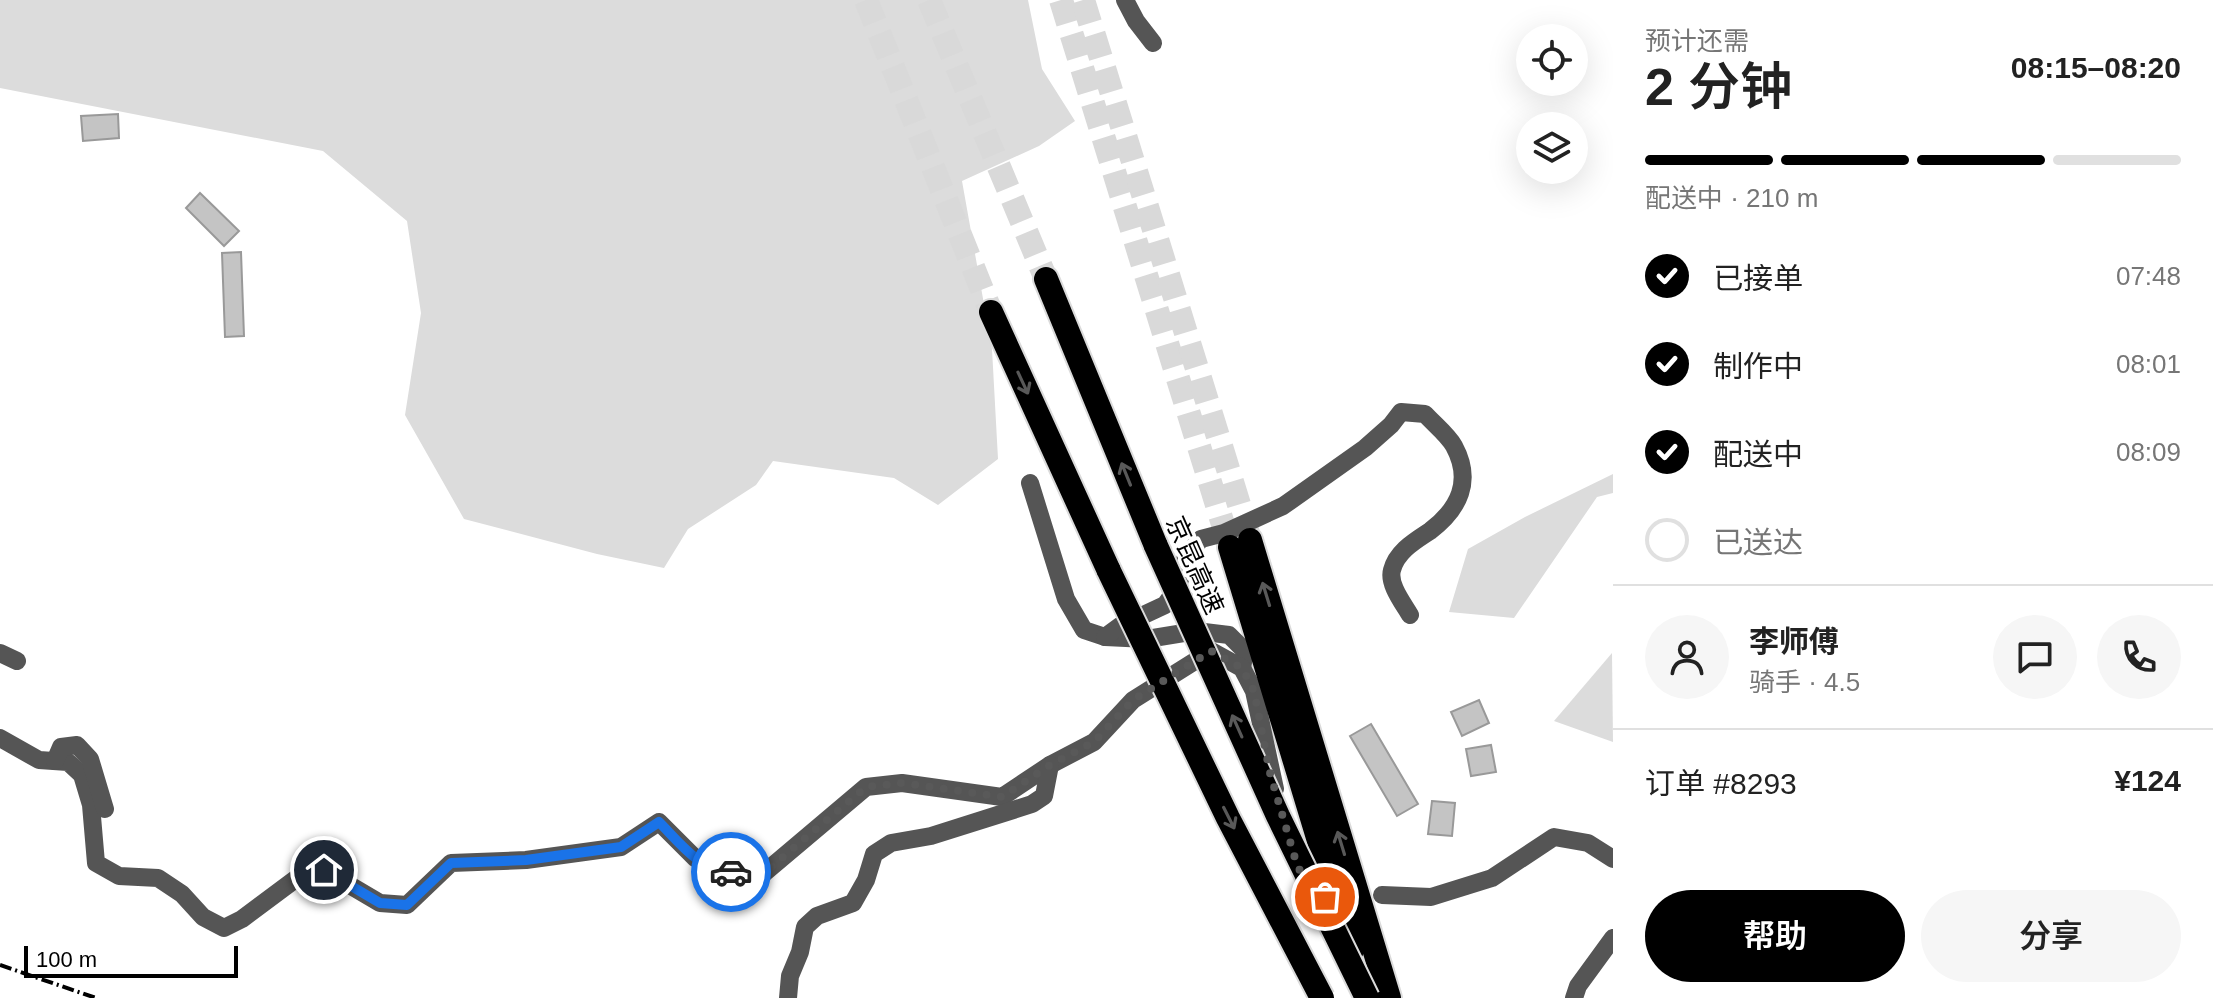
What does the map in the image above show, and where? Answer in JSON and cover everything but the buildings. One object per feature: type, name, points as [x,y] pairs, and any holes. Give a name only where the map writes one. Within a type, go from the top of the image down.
[{"type":"highway","name":"京昆高速","points":[[1046,279],[1156,546],[1278,816],[1368,998]]},
{"type":"highway","points":[[991,312],[1109,571],[1228,818],[1322,998]]},
{"type":"highway","points":[[1368,998],[1351,947],[1240,544],[1389,998]]},
{"type":"street","points":[[1125,0],[1153,43]]},
{"type":"street","points":[[1105,637],[1120,626],[1165,605],[1178,587],[1186,556],[1201,539],[1224,533],[1283,506],[1365,448],[1401,412],[1425,414],[1454,445],[1464,475],[1456,506],[1440,523],[1404,549],[1391,571],[1394,586],[1410,615]]},
{"type":"street","points":[[1030,483],[1066,599],[1084,630],[1105,637],[1147,639],[1196,631],[1229,635],[1245,651],[1242,668]]},
{"type":"street","points":[[0,738],[39,760],[68,762],[82,775],[91,805],[96,863],[119,876],[158,878],[182,894],[203,917],[224,928],[242,919],[301,875],[324,870],[380,903],[407,905],[451,863],[526,860],[621,847],[659,822],[695,858],[723,872],[764,873],[866,787],[902,783],[1002,797],[1050,765],[1094,742],[1133,700],[1211,651],[1242,668],[1254,691],[1270,773],[1297,865],[1314,896],[1325,897]]},
{"type":"street","points":[[55,761],[61,747],[77,745],[90,759],[105,809]]},
{"type":"street","points":[[788,998],[790,976],[800,952],[805,927],[817,916],[853,903],[866,880],[874,854],[891,843],[931,836],[1032,804],[1044,796],[1050,765]]},
{"type":"street","points":[[1382,895],[1431,897],[1492,878],[1554,837],[1588,843],[1613,859]]},
{"type":"street","points":[[1574,998],[1578,986],[1613,938]]},
{"type":"shaded area","points":[[0,0],[1028,0],[1042,69],[1075,121],[1039,146],[962,181],[992,349],[998,459],[938,505],[894,478],[773,461],[756,485],[688,529],[664,568],[464,519],[405,415],[421,313],[407,221],[323,151],[0,88]]},
{"type":"shaded area","points":[[1613,474],[1613,493],[1597,497],[1514,618],[1449,612],[1468,549]]},
{"type":"shaded area","points":[[1612,653],[1613,742],[1554,721]]},
{"type":"tunnel","points":[[866,0],[991,312]]},
{"type":"tunnel","points":[[929,0],[1046,279]]},
{"type":"tunnel","points":[[1061,0],[1230,547]]},
{"type":"tunnel","points":[[1083,0],[1250,540]]},
{"type":"railway","points":[[0,965],[96,998]]},
{"type":"way so far","points":[[731,872],[764,873],[866,787],[902,783],[1002,797],[1050,765],[1094,742],[1133,700],[1211,651],[1242,668],[1254,691],[1270,773],[1297,865],[1314,896],[1325,897]]},
{"type":"route","points":[[324,870],[380,903],[407,905],[451,863],[526,860],[621,847],[659,822],[695,858],[723,872],[731,872]]}]
